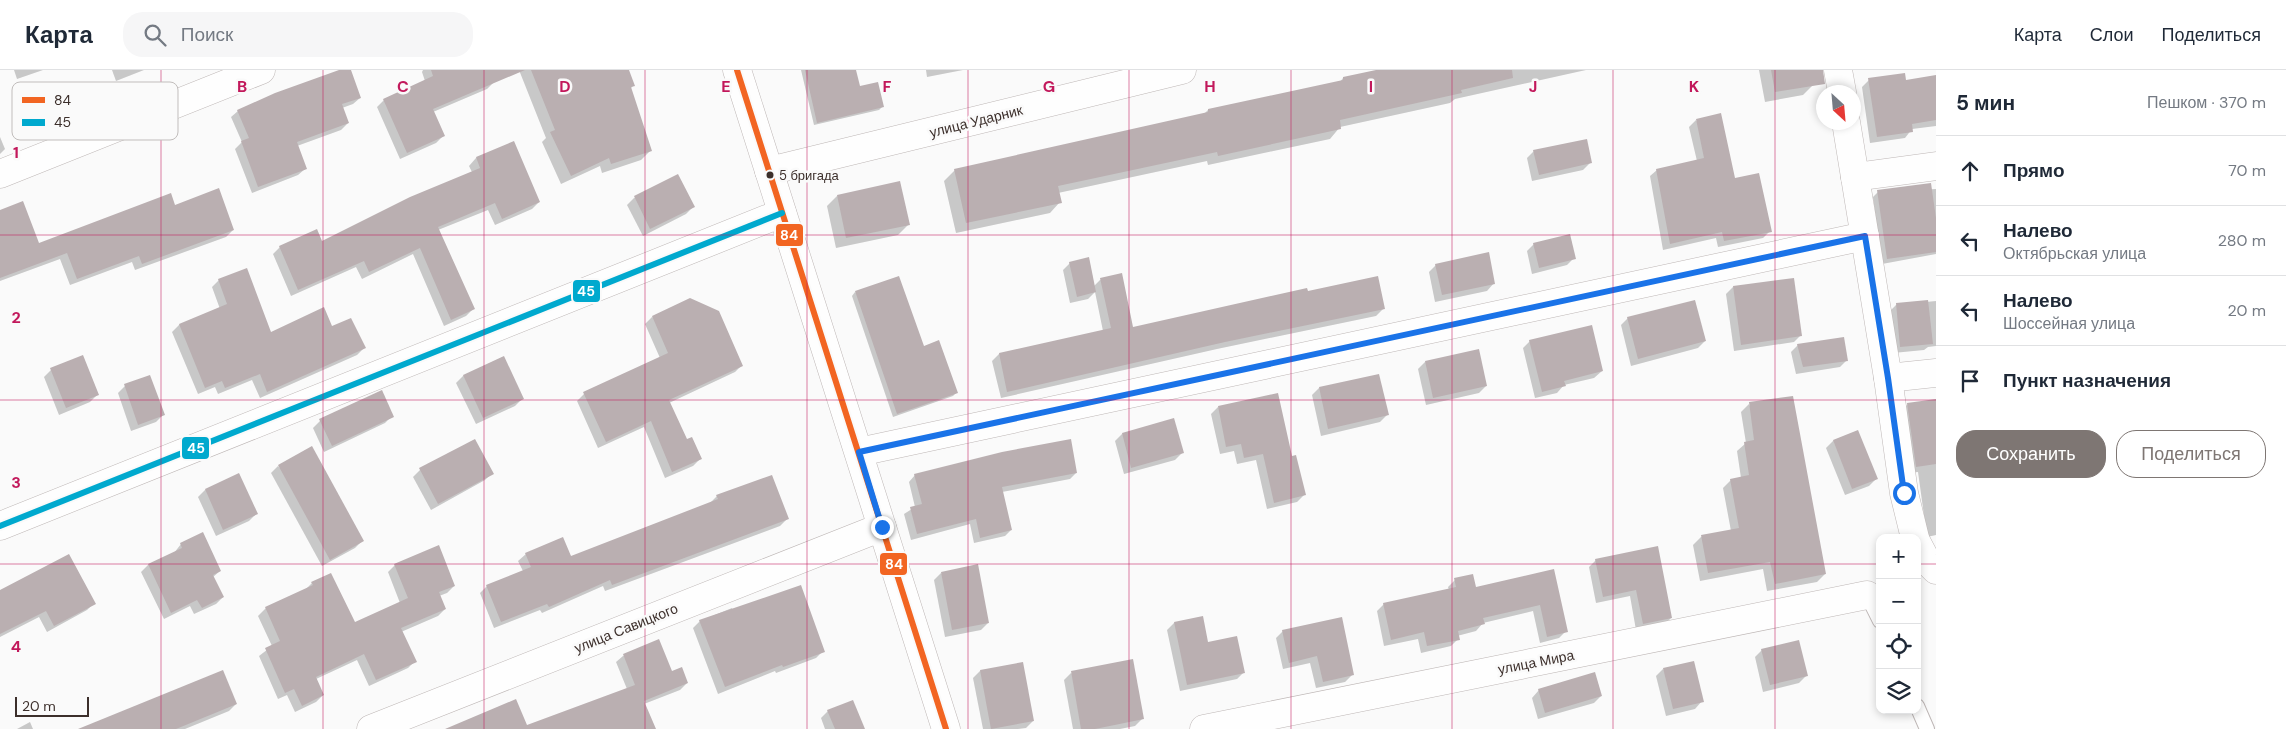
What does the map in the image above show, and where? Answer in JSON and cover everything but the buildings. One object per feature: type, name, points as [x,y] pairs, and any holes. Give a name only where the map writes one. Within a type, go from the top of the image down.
[{"type":"street","points":[[178,103],[261,70]]},
{"type":"street","points":[[737,70],[946,729]]},
{"type":"street","name":"улица Ударник","points":[[769,171],[1182,70]]},
{"type":"street","points":[[1838,70],[1841,85]]},
{"type":"street","points":[[1847,130],[1888,378],[1904,493],[1914,534]]},
{"type":"street","points":[[0,174],[85,140]]},
{"type":"street","points":[[1855,177],[1936,166]]},
{"type":"street","points":[[0,526],[782,213]]},
{"type":"street","points":[[859,452],[1865,236]]},
{"type":"street","points":[[1888,378],[1936,373]]},
{"type":"street","name":"улица Савицкого","points":[[371,729],[882,527]]},
{"type":"street","points":[[1921,551],[1926,560],[1936,570]]},
{"type":"street","name":"улица Мира","points":[[1204,729],[1867,595]]},
{"type":"lane","points":[[1867,595],[1876,613]]},
{"type":"lane","points":[[1920,714],[1927,729]]},
{"type":"transit line","name":"84","points":[[737,70],[946,729]]},
{"type":"transit line","name":"45","points":[[0,526],[782,213]]},
{"type":"place","name":"5 бригада","points":[[770,175]]},
{"type":"route","points":[[882,527],[859,452],[1865,236],[1904,493]]}]
